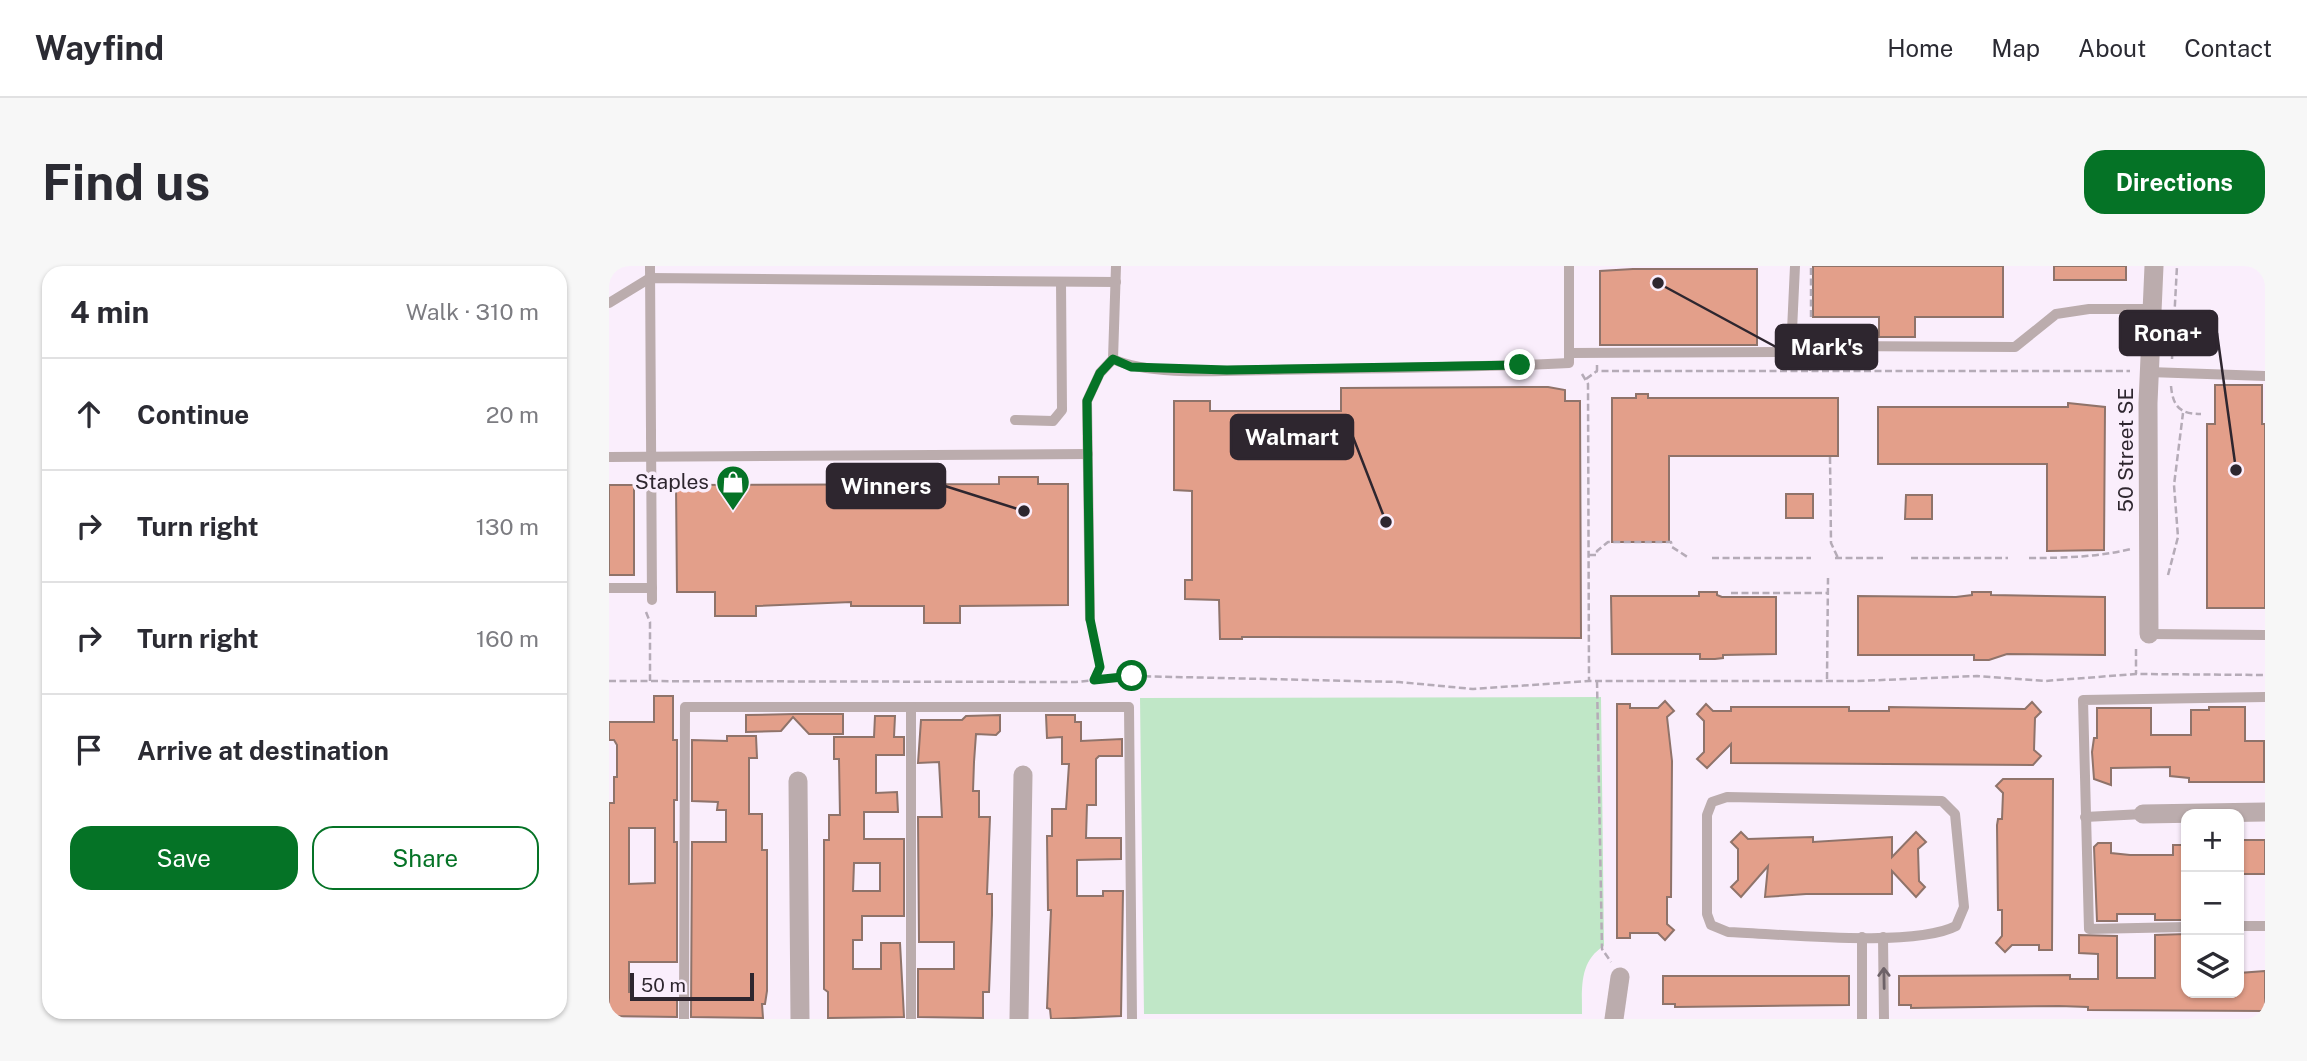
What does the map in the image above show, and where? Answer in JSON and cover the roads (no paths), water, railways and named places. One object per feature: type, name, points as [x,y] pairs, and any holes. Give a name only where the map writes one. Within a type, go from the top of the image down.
[{"type":"street","name":"50 Street SE","points":[[2143,642],[2143,371],[2154,266]]},
{"type":"street","points":[[1019,1019],[1023,775]]},
{"type":"street","points":[[798,780],[800,1019]]},
{"type":"street","points":[[2143,814],[2265,812]]},
{"type":"street","points":[[1614,1019],[1620,977]]},
{"type":"lane","points":[[650,266],[649,458],[652,600]]},
{"type":"lane","points":[[1090,619],[1087,401],[1100,373],[1113,359],[1116,266]]},
{"type":"lane","points":[[1113,359],[1131,367],[1227,370],[1569,363],[1569,266]]},
{"type":"lane","points":[[1569,353],[1791,352],[1794,266]]},
{"type":"lane","points":[[609,303],[650,278],[1116,282]]},
{"type":"lane","points":[[1015,420],[1053,421],[1062,410],[1061,282]]},
{"type":"lane","points":[[1791,336],[1811,336],[1833,345],[2015,347],[2056,314],[2089,309],[2151,309]]},
{"type":"lane","points":[[2143,371],[2265,376]]},
{"type":"lane","points":[[609,457],[1087,454]]},
{"type":"lane","points":[[609,588],[652,588]]},
{"type":"lane","points":[[2143,642],[2265,635]]},
{"type":"lane","points":[[2181,927],[2089,929],[2083,700],[2265,697]]},
{"type":"lane","points":[[684,1019],[685,707],[1129,707],[1132,1019]]},
{"type":"lane","points":[[911,707],[911,1019]]},
{"type":"lane","points":[[1727,797],[1942,800],[1955,814],[1964,907],[1956,926],[1942,933],[1862,937],[1728,932],[1711,925],[1707,914],[1707,827],[1712,802],[1727,797]]},
{"type":"lane","points":[[2085,817],[2143,814]]},
{"type":"lane","points":[[2244,926],[2265,926]]},
{"type":"lane","points":[[1862,937],[1862,1019]]},
{"type":"lane","points":[[1883,937],[1884,1019]]},
{"type":"place","name":"Mark's","points":[[1658,283]]},
{"type":"place","name":"Rona+","points":[[2236,470]]},
{"type":"place","name":"Winners","points":[[1024,511]]},
{"type":"place","name":"Staples","points":[[733,512]]},
{"type":"place","name":"Walmart","points":[[1386,522]]}]
